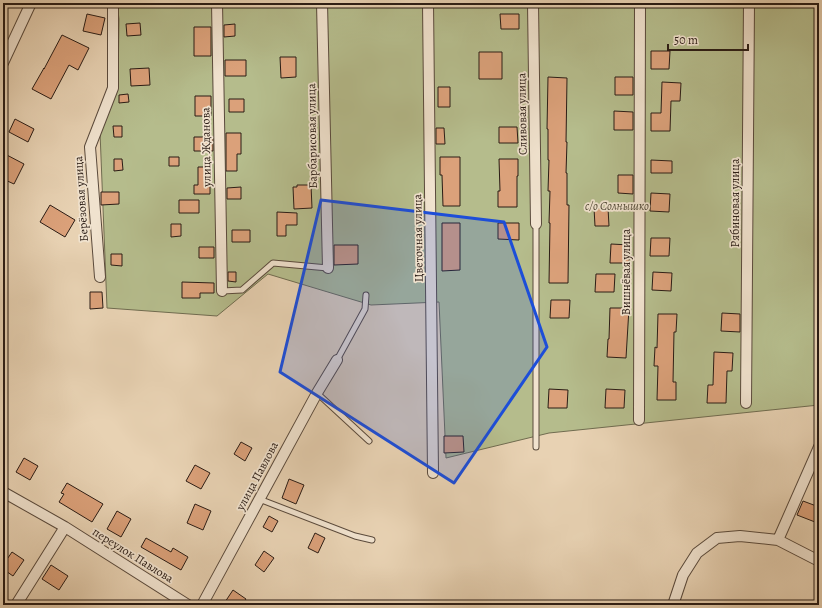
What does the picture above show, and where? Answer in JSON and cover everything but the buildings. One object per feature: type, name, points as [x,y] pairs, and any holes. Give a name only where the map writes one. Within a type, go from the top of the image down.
[{"type":"street","points":[[3,63],[31,3]]},
{"type":"street","name":"Берёзовая улица","points":[[100,277],[90,147],[113,88],[113,3]]},
{"type":"street","name":"улица Жданова","points":[[217,3],[222,291]]},
{"type":"street","name":"Барбарисовая улица","points":[[322,3],[328,268]]},
{"type":"street","name":"Цветочная улица","points":[[428,3],[433,473]]},
{"type":"street","name":"Сливовая улица","points":[[534,3],[536,224]]},
{"type":"street","name":"Вишнёвая улица","points":[[639,420],[640,3]]},
{"type":"street","name":"Рябиновая улица","points":[[746,403],[749,3]]},
{"type":"street","name":"улица Павлова","points":[[202,605],[336,360]]},
{"type":"street","points":[[778,540],[819,447]]},
{"type":"street","name":"переулок Павлова","points":[[3,492],[65,528],[188,605]]},
{"type":"street","points":[[16,605],[65,528]]},
{"type":"street","points":[[673,605],[683,575],[697,553],[717,538],[740,536],[778,540],[819,561]]},
{"type":"lane","points":[[536,224],[536,447]]},
{"type":"lane","points":[[222,291],[242,290],[273,263],[328,268]]},
{"type":"lane","points":[[336,360],[365,309],[366,295]]},
{"type":"lane","points":[[317,393],[369,441]]},
{"type":"lane","points":[[259,499],[355,536],[372,540]]},
{"type":"highlighted area","points":[[321,200],[504,222],[547,347],[454,483],[280,372]]},
{"type":"green space","name":"с/о Солнышко","points":[[117,3],[819,3],[819,405],[549,433],[446,458],[439,302],[371,305],[268,274],[217,316],[107,308],[100,132],[118,87],[119,19]]}]
